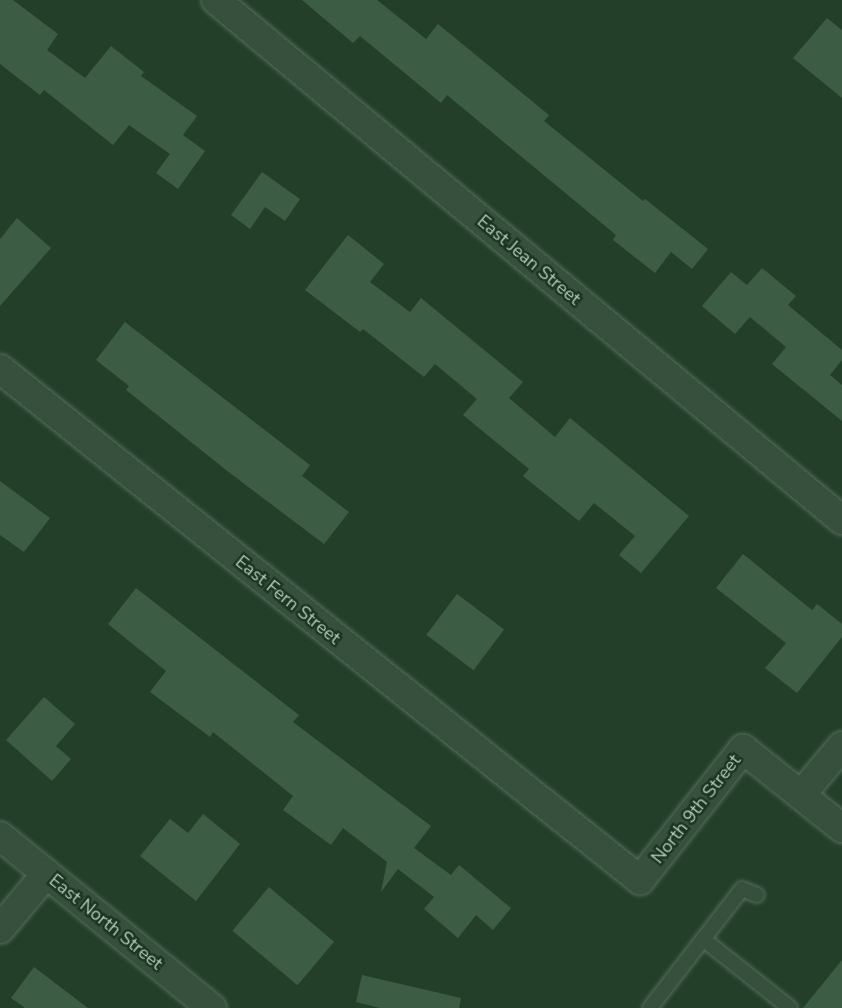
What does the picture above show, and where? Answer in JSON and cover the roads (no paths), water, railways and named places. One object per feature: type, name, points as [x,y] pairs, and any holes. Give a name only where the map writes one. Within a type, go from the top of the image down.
[{"type":"street","name":"East Jean Street","points":[[216,0],[842,520]]},
{"type":"street","name":"East Fern Street","points":[[0,369],[577,830]]},
{"type":"street","points":[[842,746],[801,795],[842,828]]},
{"type":"street","name":"North 9th Street","points":[[577,830],[640,880],[743,749],[801,795]]},
{"type":"street","name":"East North Street","points":[[0,836],[212,1008]]},
{"type":"street","points":[[0,929],[46,874]]},
{"type":"lane","points":[[650,1008],[742,889],[757,895]]},
{"type":"lane","points":[[703,939],[790,1008]]}]
